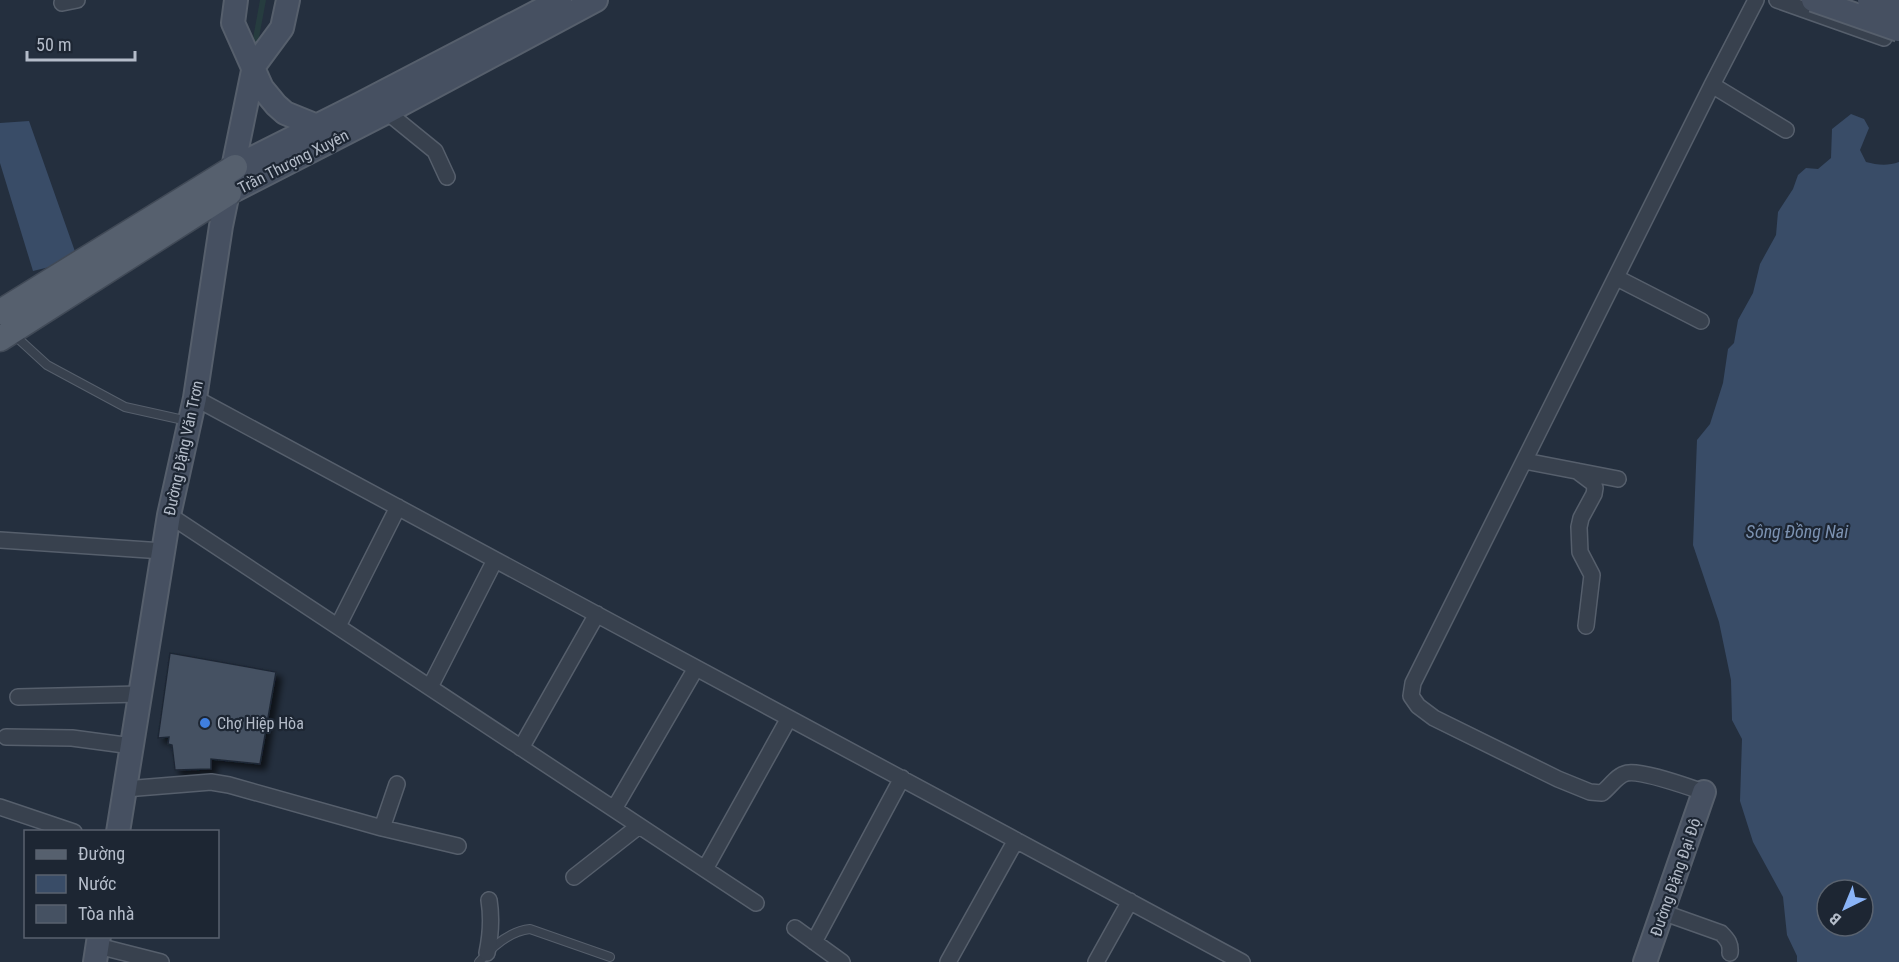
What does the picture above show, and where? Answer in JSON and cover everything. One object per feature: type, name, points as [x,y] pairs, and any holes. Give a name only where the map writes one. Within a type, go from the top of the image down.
[{"type":"main road","points":[[236,0],[233,23],[254,54],[262,88],[285,113],[317,126]]},
{"type":"main road","name":"Đường Đặng Văn Trơn","points":[[252,0],[254,54]]},
{"type":"main road","name":"Đường Đặng Văn Trơn","points":[[118,830],[169,515],[195,398],[221,226],[235,167],[254,54],[274,0]]},
{"type":"main road","name":"Đường Đặng Văn Trơn","points":[[254,54],[282,28],[288,0]]},
{"type":"main road","name":"Trần Thượng Xuyên","points":[[3,326],[235,167],[560,0]]},
{"type":"main road","name":"Trần Thượng Xuyên","points":[[3,326],[230,193],[596,0]]},
{"type":"main road","points":[[1813,0],[1899,30]]},
{"type":"main road","points":[[1869,0],[1899,11]]},
{"type":"main road","name":"Đường Đặng Đại Độ","points":[[1645,962],[1704,792]]},
{"type":"street","points":[[1704,792],[1658,777],[1628,773],[1618,777],[1602,793],[1590,792],[1558,779],[1434,718],[1418,706],[1411,696],[1413,683],[1756,0]]},
{"type":"street","points":[[1778,0],[1884,38],[1899,2]]},
{"type":"street","points":[[1712,85],[1786,130]]},
{"type":"street","points":[[387,112],[435,151],[447,177]]},
{"type":"street","points":[[1617,278],[1701,321]]},
{"type":"street","points":[[195,398],[1239,961]]},
{"type":"street","points":[[1525,461],[1618,479]]},
{"type":"street","points":[[1577,471],[1593,483],[1595,488],[1579,527],[1580,552],[1592,575],[1586,626]]},
{"type":"street","points":[[338,626],[398,507]]},
{"type":"street","points":[[169,515],[756,903]]},
{"type":"street","points":[[0,540],[163,551]]},
{"type":"street","points":[[430,687],[495,560]]},
{"type":"street","points":[[521,748],[597,614]]},
{"type":"street","points":[[614,809],[696,668]]},
{"type":"street","points":[[18,697],[139,694]]},
{"type":"street","points":[[705,869],[789,718]]},
{"type":"street","points":[[6,737],[72,738],[132,746]]},
{"type":"street","points":[[814,942],[902,778]]},
{"type":"street","points":[[125,789],[211,782],[229,785],[382,828],[458,846]]},
{"type":"street","points":[[382,828],[398,784]]},
{"type":"street","points":[[0,807],[71,830]]},
{"type":"street","points":[[574,877],[639,826]]},
{"type":"street","points":[[948,962],[1016,840]]},
{"type":"street","points":[[483,957],[492,932],[489,900]]},
{"type":"street","points":[[1095,962],[1130,902]]},
{"type":"street","points":[[1662,912],[1721,933],[1728,939],[1731,946],[1730,953]]},
{"type":"street","points":[[795,928],[842,962]]},
{"type":"street","points":[[97,948],[161,962]]},
{"type":"lane","points":[[3,326],[47,365],[125,407],[190,422]]},
{"type":"lane","points":[[483,957],[509,935],[530,929],[610,957]]},
{"type":"green space","points":[[260,0],[266,0],[257,48],[252,44]]},
{"type":"water","name":"Sông Đồng Nai","points":[[1851,114],[1864,119],[1869,128],[1860,150],[1866,162],[1882,165],[1899,162],[1899,962],[1797,962],[1797,956],[1787,935],[1783,897],[1753,842],[1740,801],[1742,739],[1732,720],[1731,680],[1719,622],[1693,545],[1697,440],[1710,424],[1723,383],[1728,349],[1734,343],[1738,320],[1753,293],[1760,264],[1776,235],[1778,212],[1793,189],[1798,175],[1806,168],[1818,169],[1831,158],[1832,129]]},
{"type":"water","points":[[29,121],[78,260],[33,271],[0,163],[0,123]]},
{"type":"building","name":"Chợ Hiệp Hòa","points":[[170,653],[276,672],[260,764],[211,759],[211,769],[175,770],[172,745],[168,744],[169,737],[158,738]]},
{"type":"place","name":"Chợ Hiệp Hòa","points":[[205,723]]}]
